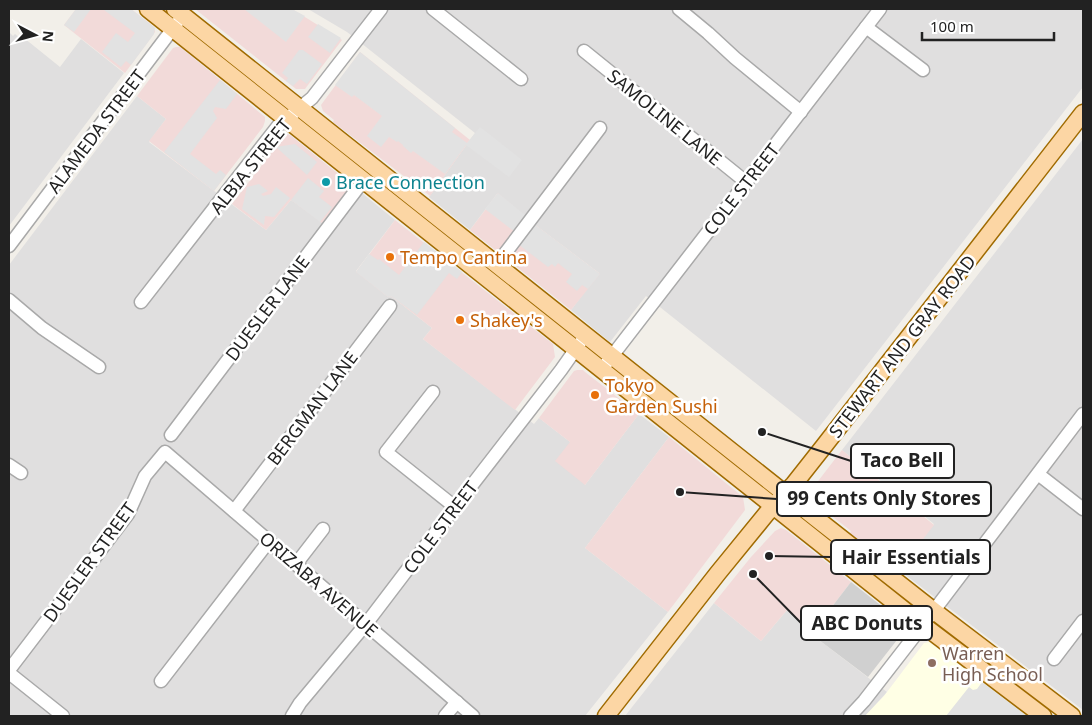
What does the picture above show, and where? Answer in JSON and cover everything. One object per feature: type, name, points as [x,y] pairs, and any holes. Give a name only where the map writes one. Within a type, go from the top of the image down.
[{"type":"main road","points":[[148,9],[923,625],[1043,716]]},
{"type":"main road","points":[[179,12],[785,494],[1072,716]]},
{"type":"main road","name":"STEWART AND GRAY ROAD","points":[[606,716],[766,513],[785,494],[824,446],[1083,113]]},
{"type":"main road","points":[[1017,697],[1027,693],[1060,716]]},
{"type":"street","name":"ALBIA STREET","points":[[142,302],[278,126],[312,98],[381,9]]},
{"type":"street","points":[[432,9],[521,80]]},
{"type":"street","points":[[679,9],[801,112]]},
{"type":"street","name":"COLE STREET","points":[[602,369],[880,9]]},
{"type":"street","name":"ALAMEDA STREET","points":[[9,246],[173,28],[179,12]]},
{"type":"street","points":[[866,27],[923,70]]},
{"type":"street","name":"SAMOLINE LANE","points":[[584,51],[746,182]]},
{"type":"street","points":[[497,264],[600,128]]},
{"type":"street","name":"DUESLER LANE","points":[[172,435],[363,181]]},
{"type":"street","points":[[9,300],[42,328],[98,367]]},
{"type":"street","name":"BERGMAN LANE","points":[[234,511],[390,306]]},
{"type":"street","name":"COLE STREET","points":[[292,716],[300,703],[366,624],[586,335]]},
{"type":"street","points":[[433,392],[386,452],[454,507]]},
{"type":"street","points":[[850,716],[864,701],[934,611],[1083,414]]},
{"type":"street","name":"ORIZABA AVENUE","points":[[165,452],[474,716]]},
{"type":"street","name":"DUESLER STREET","points":[[9,672],[128,514],[145,476],[165,452]]},
{"type":"street","points":[[9,465],[21,473]]},
{"type":"street","points":[[1038,474],[1083,509]]},
{"type":"street","points":[[296,564],[323,529]]},
{"type":"street","points":[[161,681],[269,541]]},
{"type":"street","points":[[1054,659],[1083,621]]},
{"type":"street","points":[[9,672],[63,716]]},
{"type":"street","points":[[445,716],[457,702]]},
{"type":"shaded area","points":[[76,9],[131,9],[154,27],[155,32],[125,73],[64,25]]},
{"type":"shaded area","points":[[76,9],[91,9],[74,32],[64,25]]},
{"type":"shaded area","points":[[105,9],[131,9],[155,28],[154,34],[131,65],[126,61],[121,67],[102,52],[116,33],[128,42],[135,33]]},
{"type":"shaded area","points":[[195,9],[292,9],[342,40],[305,89],[296,89]]},
{"type":"shaded area","points":[[244,9],[292,9],[305,16],[286,42]]},
{"type":"shaded area","points":[[308,9],[1083,9],[1083,87],[816,431],[646,296],[610,342],[571,310],[599,273],[497,194],[470,230],[429,197],[475,133],[347,32]]},
{"type":"shaded area","points":[[318,24],[341,38],[330,53],[308,37]]},
{"type":"shaded area","points":[[9,32],[22,40],[24,38],[60,67],[81,39],[124,73],[9,226]]},
{"type":"shaded area","points":[[180,47],[265,117],[263,127],[214,191],[149,141],[166,119],[137,96],[173,48]]},
{"type":"shaded area","points":[[299,50],[303,50],[322,64],[307,84],[300,79],[293,86],[286,81],[288,78],[282,73]]},
{"type":"shaded area","points":[[360,52],[470,140],[430,196],[333,122],[334,120],[323,111],[321,105]]},
{"type":"shaded area","points":[[360,52],[455,128],[452,132],[467,143],[480,127],[522,160],[509,177],[466,145],[445,174],[413,151],[411,153],[398,141],[389,137],[381,147],[367,136],[382,116],[354,95],[352,97],[335,85]]},
{"type":"shaded area","points":[[220,80],[237,94],[226,109],[215,107],[213,111],[217,118],[190,154],[216,174],[220,170],[226,175],[214,191],[164,152]]},
{"type":"shaded area","points":[[137,96],[166,119],[149,142],[266,230],[291,200],[323,223],[352,185],[395,220],[356,271],[388,297],[391,296],[432,328],[423,339],[534,424],[539,418],[570,442],[585,485],[639,414],[669,437],[585,548],[668,612],[585,716],[9,716],[9,265]]},
{"type":"shaded area","points":[[287,134],[352,185],[322,223],[291,200],[266,230],[232,204]]},
{"type":"shaded area","points":[[1083,139],[1083,710],[899,570],[934,524],[842,450]]},
{"type":"shaded area","points":[[295,144],[317,162],[307,175],[276,147]]},
{"type":"shaded area","points":[[308,178],[324,191],[319,197],[332,207],[320,222],[291,200]]},
{"type":"shaded area","points":[[259,184],[268,191],[261,194],[263,196],[271,194],[276,187],[290,198],[274,217],[265,216],[264,225],[242,209],[247,187]]},
{"type":"shaded area","points":[[498,193],[534,224],[600,274],[571,310],[470,230]]},
{"type":"shaded area","points":[[498,193],[526,216],[515,232],[485,209]]},
{"type":"shaded area","points":[[395,220],[553,344],[555,357],[515,410],[423,339],[432,328],[356,272]]},
{"type":"shaded area","points":[[534,224],[600,274],[588,289],[582,285],[577,291],[566,282],[572,274],[558,263],[555,267],[552,264],[548,267],[518,244]]},
{"type":"shaded area","points":[[424,242],[462,272],[457,279],[449,273],[417,315],[391,296],[388,297],[356,272],[369,254],[379,259],[399,275]]},
{"type":"shaded area","points":[[583,370],[639,414],[585,485],[555,461],[570,442],[539,418],[574,371]]},
{"type":"shaded area","points":[[669,437],[743,497],[745,510],[668,612],[585,548]]},
{"type":"shaded area","points":[[842,450],[934,525],[899,570],[850,533],[851,531],[814,502],[812,489]]},
{"type":"shaded area","points":[[781,528],[851,582],[813,631],[787,610],[761,641],[714,603],[751,557],[775,531]]},
{"type":"shaded area","points":[[851,582],[905,626],[904,631],[868,677],[811,634]]},
{"type":"shaded area","points":[[714,603],[761,641],[787,610],[813,631],[811,634],[887,692],[865,716],[625,716]]},
{"type":"shaded area","name":"Warren High School","points":[[929,642],[1027,716],[865,716],[884,696],[924,643]]},
{"type":"shaded area","points":[[982,682],[1027,716],[946,716],[969,687],[973,690],[977,689]]},
{"type":"place","name":"Brace Connection","points":[[326,182]]},
{"type":"place","name":"Tempo Cantina","points":[[390,257]]},
{"type":"place","name":"Shakey's","points":[[460,320]]},
{"type":"place","name":"Tokyo Garden Sushi","points":[[595,395]]},
{"type":"place","name":"Taco Bell","points":[[762,432]]},
{"type":"place","name":"99 Cents Only Stores","points":[[680,492]]},
{"type":"place","name":"Hair Essentials","points":[[769,556]]},
{"type":"place","name":"ABC Donuts","points":[[753,574]]},
{"type":"place","name":"Warren High School","points":[[932,663]]}]
